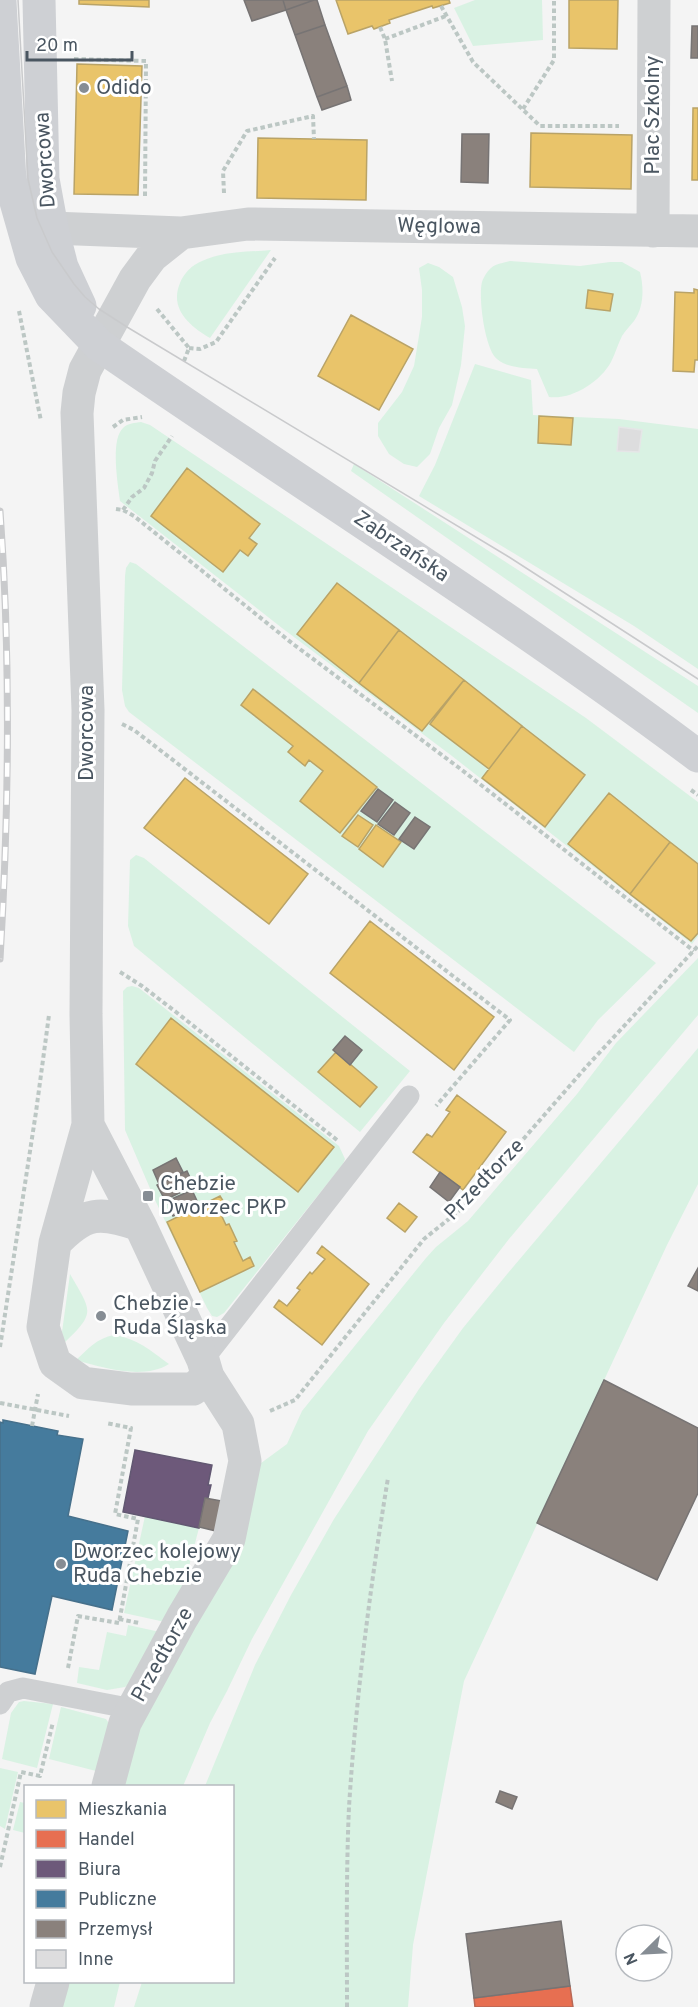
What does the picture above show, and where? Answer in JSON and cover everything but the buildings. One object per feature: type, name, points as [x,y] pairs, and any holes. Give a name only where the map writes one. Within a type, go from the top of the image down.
[{"type":"main road","name":"Dworcowa","points":[[39,0],[43,179],[62,267],[99,345]]},
{"type":"main road","name":"Dworcowa","points":[[0,2],[10,181],[32,258],[51,295],[99,345]]},
{"type":"main road","name":"Zabrzańska","points":[[99,345],[515,624],[618,696],[698,756]]},
{"type":"street","name":"Plac Szkolny","points":[[653,231],[654,0]]},
{"type":"street","name":"Węglowa","points":[[52,228],[181,233],[248,224],[698,231]]},
{"type":"street","points":[[32,258],[34,241],[42,232],[52,228]]},
{"type":"street","points":[[99,345],[135,279],[152,256],[181,233]]},
{"type":"street","name":"Dworcowa","points":[[88,1125],[140,1225],[206,1368],[193,1389],[130,1389],[83,1383],[55,1363],[43,1327],[55,1243],[88,1125],[86,1014],[88,710],[77,413],[79,393],[86,370],[99,345]]},
{"type":"street","points":[[55,1243],[70,1227],[99,1215],[117,1217],[140,1225]]},
{"type":"street","name":"Przedtorze","points":[[108,1785],[125,1723],[182,1618],[229,1539],[245,1461],[238,1424],[206,1368]]},
{"type":"street","points":[[46,2007],[53,1983]]},
{"type":"lane","points":[[206,1368],[409,1096]]},
{"type":"lane","points":[[0,1704],[8,1692],[23,1688],[133,1709]]},
{"type":"path","points":[[523,109],[554,60],[554,0]]},
{"type":"path","points":[[441,6],[474,62],[540,126],[654,127]]},
{"type":"path","points":[[385,39],[446,16]]},
{"type":"path","points":[[380,27],[385,39],[392,81]]},
{"type":"path","points":[[63,59],[146,61],[145,201]]},
{"type":"path","points":[[225,202],[223,171],[247,131],[314,116],[314,139]]},
{"type":"path","points":[[19,310],[41,424]]},
{"type":"path","points":[[110,433],[112,427],[123,420],[143,417]]},
{"type":"path","points":[[123,510],[132,497],[144,488],[155,461],[174,433]]},
{"type":"path","points":[[115,501],[115,520]]},
{"type":"path","points":[[115,509],[123,510],[134,516],[293,644],[458,767],[694,951]]},
{"type":"path","points":[[116,723],[126,724],[134,730],[510,1020],[430,1113],[409,1096]]},
{"type":"path","points":[[689,788],[698,795]]},
{"type":"path","name":"Przedtorze","points":[[238,1424],[294,1400],[424,1239],[465,1206],[587,1066],[698,946]]},
{"type":"path","points":[[118,977],[118,971],[142,986],[337,1140]]},
{"type":"path","points":[[0,1347],[50,1008]]},
{"type":"path","points":[[32,1426],[40,1384]]},
{"type":"path","points":[[0,1403],[78,1418]]},
{"type":"path","points":[[0,1868],[21,1772],[40,1776],[60,1695],[68,1673],[78,1616],[119,1623],[138,1519],[115,1514],[131,1428],[99,1422]]},
{"type":"path","points":[[347,2007],[346,1902],[349,1807],[362,1656],[388,1478]]},
{"type":"green space","points":[[475,0],[542,0],[543,40],[473,46],[454,8]]},
{"type":"green space","points":[[271,250],[210,338],[183,316],[177,301],[177,292],[182,279],[192,267],[219,255]]},
{"type":"green space","points":[[510,261],[580,266],[622,262],[640,272],[642,297],[637,316],[622,336],[606,369],[593,383],[576,393],[549,397],[537,369],[506,364],[493,354],[484,323],[481,299],[482,282],[491,268]]},
{"type":"green space","points":[[428,263],[439,267],[453,277],[465,326],[461,365],[452,405],[439,428],[430,454],[417,467],[404,464],[389,454],[378,436],[378,423],[402,392],[414,366],[422,317],[419,268]]},
{"type":"green space","points":[[475,364],[531,380],[533,415],[619,419],[698,429],[698,669],[634,626],[419,496],[435,465]]},
{"type":"green space","points":[[141,422],[150,425],[586,718],[698,802],[698,936],[692,944],[120,501],[116,463],[119,434],[125,426]]},
{"type":"green space","points":[[354,464],[698,686],[698,713],[351,471]]},
{"type":"green space","points":[[130,562],[136,564],[656,963],[598,1020],[574,1052],[129,712],[125,706],[122,690],[125,576]]},
{"type":"green space","points":[[136,855],[144,858],[410,1071],[360,1132],[134,946],[128,926],[130,860]]},
{"type":"green space","points":[[698,958],[698,1015],[509,1239],[444,1323],[368,1431],[252,1639],[210,1723],[183,1785],[119,1785],[132,1743],[257,1466],[287,1444],[302,1411],[426,1258],[468,1221],[577,1094],[616,1043]]},
{"type":"green space","points":[[132,986],[139,988],[339,1146],[345,1159],[224,1313],[217,1317],[212,1316],[207,1308],[155,1200],[125,1130],[123,991]]},
{"type":"green space","points":[[698,1048],[698,1184],[667,1245],[464,1681],[413,1945],[408,2007],[134,2007],[142,1983],[234,1983],[234,1785],[205,1785],[255,1665],[334,1519],[419,1389],[463,1328]]},
{"type":"green space","points":[[70,1274],[83,1296],[87,1311],[82,1324],[64,1343],[62,1332]]},
{"type":"green space","points":[[114,1335],[137,1342],[169,1364],[159,1369],[136,1372],[111,1369],[76,1360],[98,1341]]},
{"type":"green space","points":[[145,1516],[199,1528],[183,1589],[165,1622],[124,1613]]},
{"type":"green space","points":[[128,1625],[160,1632],[133,1682],[125,1687],[107,1690],[77,1683],[79,1667],[99,1670],[107,1632],[126,1636]]},
{"type":"green space","points":[[19,1702],[53,1704],[37,1768],[2,1759],[11,1713]]},
{"type":"green space","points":[[61,1707],[106,1719],[110,1725],[104,1773],[49,1759]]},
{"type":"green space","points":[[0,1768],[18,1772],[5,1829],[0,1826]]},
{"type":"green space","points":[[20,1802],[24,1803],[24,1833],[13,1830]]},
{"type":"green space","points":[[62,1983],[120,1983],[114,2007],[55,2007]]},
{"type":"tram line","points":[[18,0],[28,179],[37,218],[52,252],[85,297],[127,327],[509,557],[698,679]]},
{"type":"railway","points":[[0,511],[4,567],[8,735],[0,959]]},
{"type":"place","name":"Odido","points":[[84,88]]},
{"type":"place","name":"Chebzie Dworzec PKP","points":[[148,1196]]},
{"type":"place","name":"Chebzie - Ruda Śląska","points":[[101,1316]]},
{"type":"place","name":"Dworzec kolejowy Ruda Chebzie","points":[[61,1564]]}]
